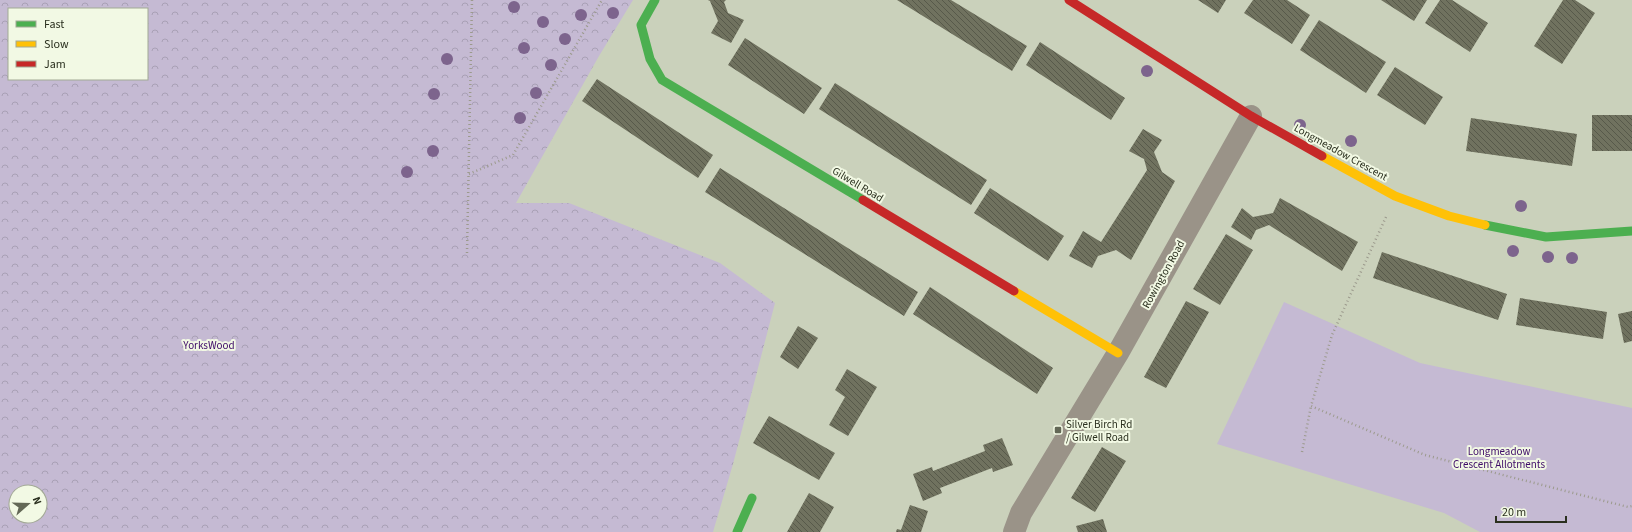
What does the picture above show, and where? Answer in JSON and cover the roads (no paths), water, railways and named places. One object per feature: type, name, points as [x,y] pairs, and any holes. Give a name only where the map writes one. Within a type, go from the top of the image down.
[{"type":"street","name":"Gilwell Road","points":[[655,0],[641,25],[650,59],[662,80],[1118,353]]},
{"type":"street","name":"Longmeadow Crescent","points":[[1069,0],[1251,116],[1395,196],[1449,216],[1499,229],[1546,237],[1632,232]]},
{"type":"street","name":"Rowington Road","points":[[1014,532],[1020,513],[1118,353],[1251,116]]},
{"type":"street","points":[[737,532],[752,498]]},
{"type":"place","name":"Silver Birch Rd / Gilwell Road","points":[[1058,430]]},
{"type":"park label","name":"YorksWood","points":[[209,345]]},
{"type":"park label","name":"Longmeadow Crescent Allotments","points":[[1499,457]]}]
